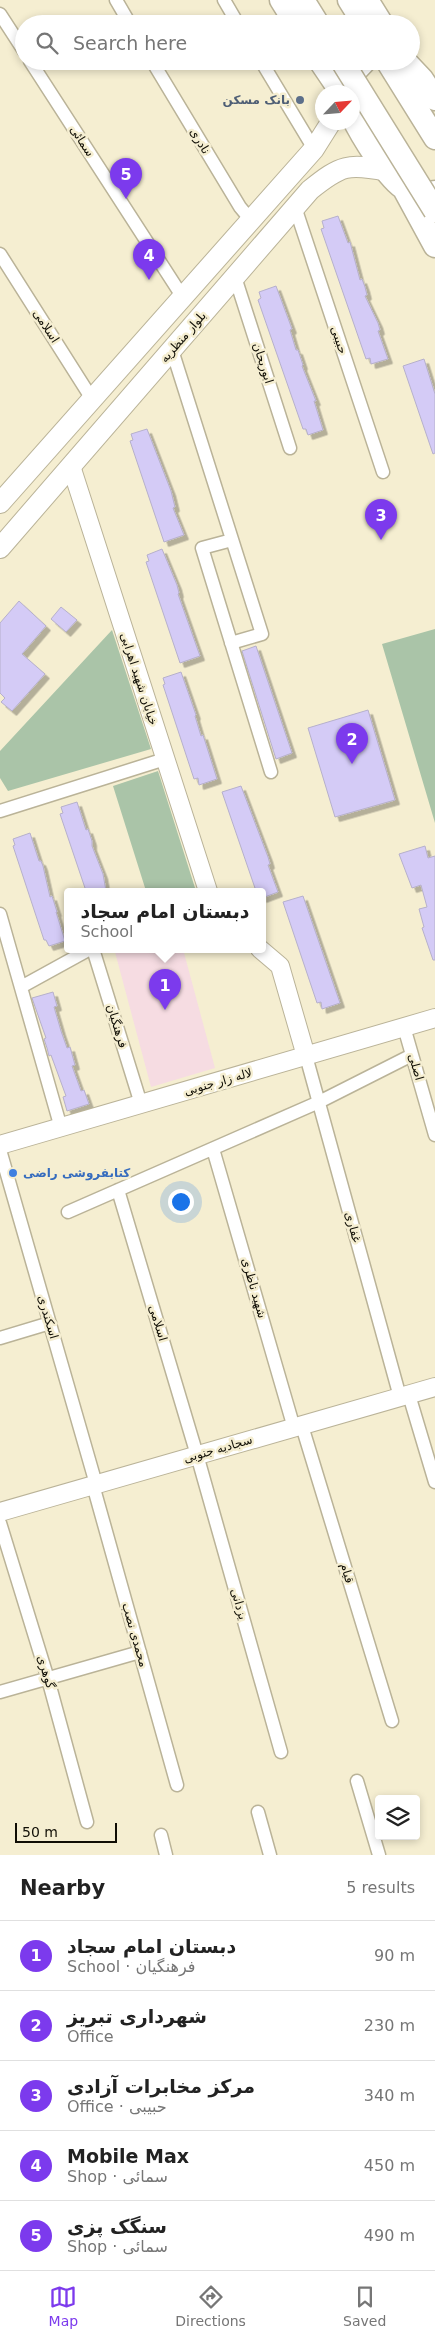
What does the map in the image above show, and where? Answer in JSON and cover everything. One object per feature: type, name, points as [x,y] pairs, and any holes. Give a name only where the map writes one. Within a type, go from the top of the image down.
[{"type":"highway","points":[[281,0],[290,15]]},
{"type":"highway","points":[[303,0],[312,15]]},
{"type":"highway","points":[[349,0],[358,15]]},
{"type":"highway","points":[[367,0],[376,15]]},
{"type":"highway","points":[[326,70],[336,85]]},
{"type":"highway","points":[[348,70],[435,211]]},
{"type":"highway","points":[[347,85],[348,79],[356,70]]},
{"type":"highway","points":[[393,70],[435,138]]},
{"type":"highway","points":[[414,70],[435,99]]},
{"type":"highway","points":[[360,129],[387,171],[404,188],[435,246]]},
{"type":"highway","points":[[404,188],[428,194],[435,192]]},
{"type":"main road","points":[[0,503],[314,149],[326,130]]},
{"type":"main road","name":"بلوار منظریه","points":[[0,548],[310,190],[334,172],[359,165],[387,171]]},
{"type":"street","points":[[224,0],[233,15]]},
{"type":"street","points":[[122,3],[127,15]]},
{"type":"street","points":[[0,14],[15,37]]},
{"type":"street","name":"سمائی","points":[[36,70],[182,296]]},
{"type":"street","name":"نادری","points":[[157,70],[240,207],[250,219]]},
{"type":"street","points":[[266,70],[314,149]]},
{"type":"street","name":"حبیبی","points":[[295,207],[384,472]]},
{"type":"street","name":"اسلامی","points":[[0,254],[92,399]]},
{"type":"street","name":"ابوریحان","points":[[235,277],[290,448]]},
{"type":"street","points":[[172,350],[262,634],[231,643]]},
{"type":"street","name":"خیابان شهید اهرابی","points":[[71,466],[207,888]]},
{"type":"street","points":[[232,540],[202,548],[271,772]]},
{"type":"street","points":[[0,811],[165,759]]},
{"type":"street","points":[[0,914],[61,1128]]},
{"type":"street","points":[[21,987],[85,953]]},
{"type":"street","name":"فرهنگیان","points":[[93,953],[141,1104]]},
{"type":"street","points":[[265,953],[280,966],[306,1056]]},
{"type":"street","name":"لاله زار جنوبی","points":[[0,1145],[435,1018]]},
{"type":"street","name":"اصلی","points":[[404,1027],[435,1135]]},
{"type":"street","points":[[68,1212],[319,1102],[412,1055]]},
{"type":"street","name":"غفاری","points":[[306,1056],[405,1396],[435,1482]]},
{"type":"street","name":"شهید ناظری","points":[[213,1149],[298,1426]]},
{"type":"street","name":"اسکندری","points":[[0,1150],[95,1484]]},
{"type":"street","name":"اسلامی","points":[[118,1190],[197,1455]]},
{"type":"street","points":[[0,1338],[50,1323]]},
{"type":"street","name":"سجادیه جنوبی","points":[[0,1512],[435,1387]]},
{"type":"street","name":"قیام","points":[[298,1426],[392,1721]]},
{"type":"street","name":"یزدانی","points":[[197,1455],[281,1752]]},
{"type":"street","name":"محمدی نصب","points":[[95,1484],[178,1785]]},
{"type":"street","name":"گوهری","points":[[0,1523],[48,1679],[87,1822]]},
{"type":"street","points":[[0,1692],[140,1652]]},
{"type":"street","points":[[358,1781],[379,1855]]},
{"type":"street","points":[[258,1812],[270,1855]]},
{"type":"street","points":[[161,1836],[166,1855]]},
{"type":"shaded area","points":[[115,953],[184,953],[215,1068],[151,1087]]},
{"type":"green space","points":[[435,629],[435,823],[382,644]]},
{"type":"green space","points":[[112,630],[151,749],[8,791],[0,778],[0,751]]},
{"type":"green space","points":[[158,771],[195,888],[145,888],[113,786]]},
{"type":"building","points":[[338,216],[348,243],[350,242],[360,280],[362,279],[365,287],[367,295],[365,296],[378,323],[380,330],[378,331],[388,359],[371,364],[370,358],[366,359],[321,229],[324,228],[322,221]]},
{"type":"building","points":[[276,286],[292,329],[290,330],[296,350],[298,350],[302,366],[316,401],[314,401],[323,430],[308,435],[306,429],[303,429],[258,300],[261,298],[259,292]]},
{"type":"building","points":[[424,359],[435,394],[435,453],[433,454],[403,366]]},
{"type":"building","points":[[147,429],[171,491],[175,507],[173,508],[184,535],[164,542],[130,441],[133,440],[131,434]]},
{"type":"building","points":[[162,549],[177,585],[178,594],[200,656],[180,663],[146,562],[149,561],[147,555]]},
{"type":"building","points":[[19,601],[46,626],[22,654],[45,674],[12,711],[1,702],[5,698],[0,693],[0,623]]},
{"type":"building","points":[[61,607],[77,620],[66,632],[51,619]]},
{"type":"building","points":[[256,646],[292,753],[276,759],[242,651]]},
{"type":"building","points":[[181,672],[217,779],[199,785],[198,778],[194,779],[163,685],[165,684],[163,678]]},
{"type":"building","points":[[368,710],[395,800],[335,817],[308,728]]},
{"type":"building","points":[[241,786],[268,857],[270,864],[268,865],[278,892],[266,896],[266,888],[255,888],[222,792]]},
{"type":"building","points":[[77,802],[103,874],[105,888],[85,888],[60,814],[63,813],[61,807]]},
{"type":"building","points":[[30,833],[39,861],[41,861],[43,866],[50,897],[52,896],[64,941],[49,946],[46,940],[44,940],[13,846],[15,845],[13,839]]},
{"type":"building","points":[[425,846],[428,858],[435,856],[435,960],[433,960],[422,928],[424,927],[419,909],[427,907],[421,885],[412,888],[399,854]]},
{"type":"building","points":[[303,896],[340,1003],[322,1009],[321,1002],[317,1003],[283,902]]},
{"type":"building","points":[[53,992],[57,1006],[54,1007],[61,1031],[67,1048],[70,1047],[75,1065],[72,1066],[81,1091],[84,1090],[89,1104],[67,1111],[63,1097],[66,1096],[51,1055],[49,1056],[44,1039],[46,1038],[32,998]]},
{"type":"place","name":"بانک مسکن","points":[[300,100]]},
{"type":"place","name":"سنگک پزی","points":[[126,199]]},
{"type":"place","name":"Mobile Max","points":[[149,280]]},
{"type":"place","name":"مرکز مخابرات آزادی","points":[[381,540]]},
{"type":"place","name":"شهرداری تبریز","points":[[352,764]]},
{"type":"place","name":"دبستان امام سجاد","points":[[165,1010]]},
{"type":"place","name":"کتابفروشی راضی","points":[[13,1173]]}]
